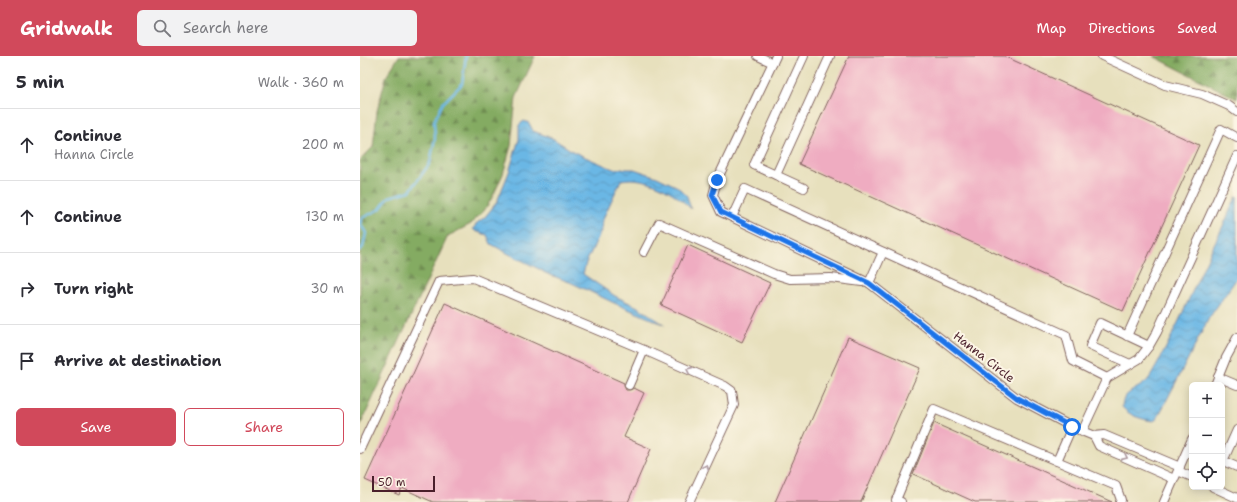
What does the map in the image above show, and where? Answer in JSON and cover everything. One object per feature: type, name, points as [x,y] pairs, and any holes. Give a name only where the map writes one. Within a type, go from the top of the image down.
[{"type":"street","points":[[758,56],[774,60]]},
{"type":"street","points":[[804,56],[754,165],[804,188]]},
{"type":"street","points":[[776,175],[830,56]]},
{"type":"street","points":[[1102,56],[1166,85],[1202,94],[1229,106],[1237,112]]},
{"type":"street","name":"Hanna Circle","points":[[774,60],[717,180],[712,195],[721,212],[869,283],[1017,398],[1082,432],[1094,436],[1104,435],[1179,469],[1189,476]]},
{"type":"street","points":[[1127,336],[1221,130],[1237,138]]},
{"type":"street","points":[[1082,432],[1107,378],[1139,359],[1157,332],[1237,156]]},
{"type":"street","points":[[732,217],[745,189],[1066,335],[1072,361],[1107,378]]},
{"type":"street","points":[[644,252],[659,223],[774,274],[790,279],[831,278],[869,283],[883,252]]},
{"type":"street","points":[[360,449],[439,281],[473,278],[644,350],[725,386],[732,391],[734,406],[690,502]]},
{"type":"street","points":[[1130,364],[1090,346],[1100,323],[1149,346]]},
{"type":"street","points":[[1216,382],[1226,358],[1237,338]]},
{"type":"street","points":[[629,385],[644,350]]},
{"type":"street","points":[[1218,376],[1237,385]]},
{"type":"street","points":[[901,502],[896,500],[934,409],[1116,486],[1121,500],[1120,502]]},
{"type":"street","points":[[1057,461],[1072,427]]},
{"type":"street","points":[[1237,432],[1233,447],[1223,461],[1237,467]]},
{"type":"street","name":"Hanna Circle","points":[[1094,436],[1099,446],[1174,480]]},
{"type":"street","points":[[1164,502],[1189,446]]},
{"type":"street","points":[[1220,490],[1237,498]]},
{"type":"green space","points":[[399,56],[535,56],[516,98],[511,146],[503,174],[493,196],[484,211],[471,224],[448,236],[360,426],[360,160],[373,147],[377,111],[386,77]]},
{"type":"green space","points":[[1153,56],[1237,56],[1237,99]]},
{"type":"water","points":[[524,121],[529,123],[533,131],[552,138],[574,152],[613,169],[634,169],[657,177],[678,187],[687,196],[691,209],[676,196],[650,182],[630,179],[621,180],[602,221],[601,231],[586,263],[583,274],[615,296],[638,307],[665,325],[572,283],[545,273],[491,244],[487,235],[473,229],[497,202],[509,172],[519,139],[519,125]]},
{"type":"water","points":[[1237,196],[1237,278],[1209,318],[1157,419],[1153,421],[1132,415],[1122,407],[1124,398],[1148,380],[1157,365]]},
{"type":"building","points":[[849,56],[1004,56],[1199,145],[1123,311],[799,164]]},
{"type":"building","points":[[688,245],[770,283],[742,342],[661,305]]},
{"type":"building","points":[[445,303],[624,383],[626,390],[634,388],[644,393],[624,437],[651,449],[628,502],[433,502],[402,488],[399,495],[365,480]]},
{"type":"building","points":[[848,337],[920,368],[861,502],[775,502]]},
{"type":"building","points":[[934,423],[1112,502],[975,502],[913,474]]},
{"type":"waterway","points":[[360,250],[363,247],[366,233],[360,223],[362,218],[380,209],[389,197],[410,191],[430,163],[435,138],[434,121],[443,103],[462,84],[466,56]]},
{"type":"route","points":[[717,180],[712,195],[721,212],[869,283],[1017,398],[1072,427]]}]
